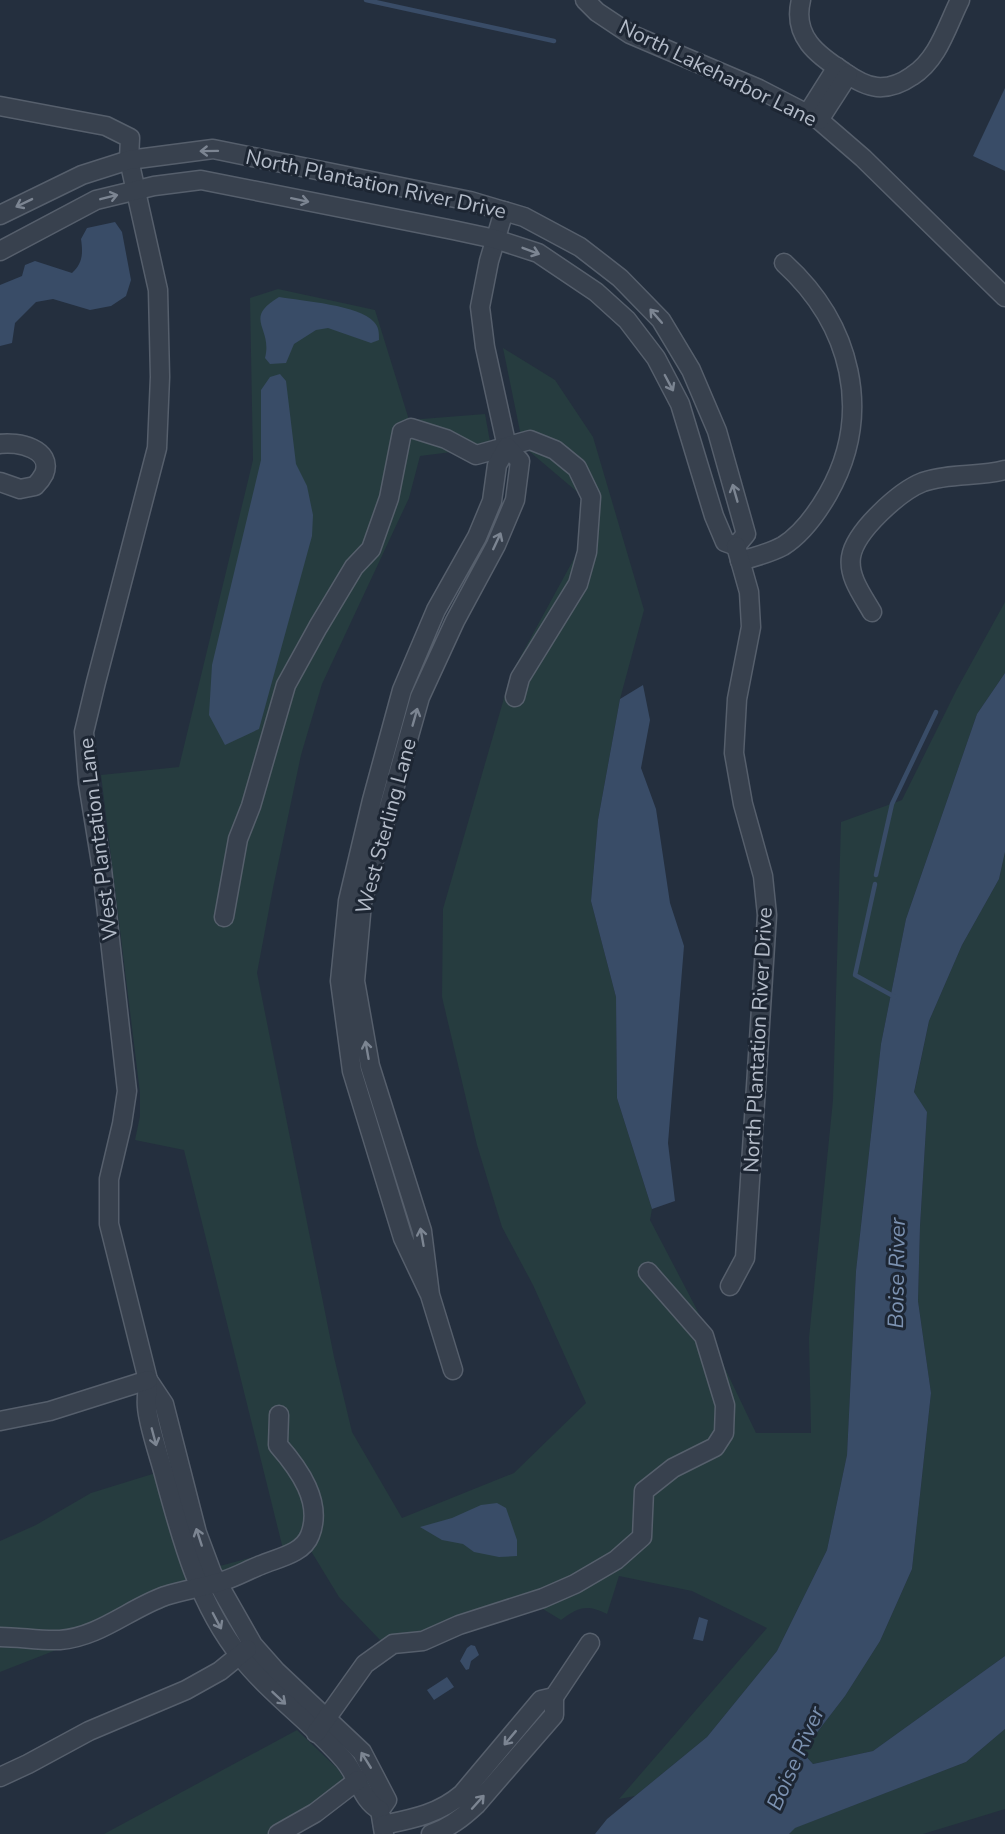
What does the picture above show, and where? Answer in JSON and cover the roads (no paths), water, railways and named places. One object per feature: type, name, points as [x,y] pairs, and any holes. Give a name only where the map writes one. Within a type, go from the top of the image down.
[{"type":"street","name":"North Lakeharbor Lane","points":[[585,0],[597,12],[630,34],[759,89],[814,117],[863,158],[1005,297]]},
{"type":"street","points":[[801,0],[799,9],[801,28],[812,48],[865,85],[879,87],[897,85],[914,75],[930,61],[960,0]]},
{"type":"street","points":[[814,117],[842,71]]},
{"type":"street","name":"West Plantation Lane","points":[[0,106],[106,126],[130,138],[129,160],[158,290],[160,377],[157,448],[84,732],[88,783],[102,869],[127,1091],[109,1179],[109,1224],[148,1380],[164,1404],[208,1585],[262,1682],[345,1761],[382,1823]]},
{"type":"street","name":"North Plantation River Drive","points":[[0,215],[82,175],[129,160],[213,149],[470,201],[524,217],[580,247],[620,278],[661,320],[691,370],[717,430],[746,534],[738,554]]},
{"type":"street","name":"North Plantation River Drive","points":[[0,250],[96,200],[137,190],[201,180],[495,239],[538,253],[596,292],[627,320],[656,358],[680,404],[714,516],[725,542],[738,554],[749,592],[751,627],[736,708],[734,753],[743,804],[763,876],[767,915],[745,1258],[730,1286]]},
{"type":"street","name":"West Sterling Lane","points":[[453,1370],[430,1295],[422,1231],[370,1066],[355,981],[362,903],[420,697],[455,621],[496,544],[515,500],[520,461],[507,447],[485,347],[480,307],[489,261],[504,211]]},
{"type":"street","points":[[738,554],[769,553],[798,534],[812,519],[840,469],[849,432],[851,393],[849,374],[840,340],[812,290],[784,263]]},
{"type":"street","points":[[224,917],[238,839],[251,806],[285,685],[354,567],[371,549],[389,498],[402,432],[411,428],[446,439],[476,455],[530,440],[555,450],[577,468],[591,497],[587,552],[578,584],[520,678],[515,697]]},
{"type":"street","points":[[0,444],[9,442],[35,449],[44,460],[44,473],[35,486],[20,489],[0,482]]},
{"type":"street","points":[[872,612],[853,579],[851,557],[865,531],[894,499],[924,482],[1005,470]]},
{"type":"street","points":[[316,1733],[364,1664],[393,1644],[423,1641],[459,1625],[543,1598],[575,1584],[616,1560],[642,1537],[644,1491],[673,1468],[715,1447],[724,1432],[725,1405],[704,1336],[648,1272]]},
{"type":"street","points":[[0,1421],[50,1411],[148,1380]]},
{"type":"street","points":[[0,1637],[60,1640],[98,1630],[165,1596],[208,1585],[280,1559],[300,1548],[310,1537],[315,1518],[309,1489],[295,1464],[278,1445],[279,1415]]},
{"type":"street","points":[[431,1834],[444,1830],[476,1805],[554,1715],[554,1697],[590,1643]]},
{"type":"street","points":[[0,1777],[89,1731],[186,1690],[220,1671],[246,1650]]},
{"type":"street","name":"West Plantation Lane","points":[[246,1650],[276,1671],[362,1752],[387,1800],[382,1823]]},
{"type":"street","points":[[382,1823],[434,1812],[451,1804],[541,1700],[554,1697]]},
{"type":"street","points":[[278,1834],[315,1813],[358,1780]]},
{"type":"water","points":[[1005,88],[1005,171],[973,156]]},
{"type":"water","points":[[115,222],[122,232],[131,280],[126,296],[111,306],[90,310],[53,299],[36,302],[15,323],[12,343],[0,346],[0,285],[22,276],[25,265],[35,261],[72,273],[80,262],[81,239],[87,228]]},
{"type":"water","points":[[279,297],[356,311],[367,316],[376,324],[379,340],[371,343],[328,328],[316,330],[294,344],[286,363],[270,364],[265,358],[265,338],[260,318],[262,311]]},
{"type":"water","points":[[280,374],[286,381],[296,464],[307,486],[313,515],[312,536],[259,729],[225,745],[209,715],[212,665],[261,460],[261,390],[270,377]]},
{"type":"water","name":"Boise River","points":[[1005,673],[1005,852],[999,879],[962,945],[929,1021],[914,1092],[927,1112],[918,1301],[931,1393],[912,1569],[880,1641],[845,1696],[802,1752],[813,1764],[873,1751],[1005,1656],[1005,1729],[966,1762],[795,1828],[789,1834],[595,1834],[607,1819],[707,1737],[777,1651],[827,1550],[847,1455],[856,1271],[881,1044],[906,919],[977,714]]},
{"type":"water","points":[[643,685],[650,720],[641,768],[656,809],[670,903],[684,946],[668,1143],[675,1201],[652,1209],[617,1098],[616,997],[591,901],[598,820],[620,699]]},
{"type":"water","points":[[497,1503],[506,1508],[517,1540],[517,1556],[499,1557],[474,1552],[463,1544],[442,1540],[420,1527],[452,1518],[481,1505]]},
{"type":"water","points":[[699,1617],[708,1620],[703,1641],[693,1639]]},
{"type":"water","points":[[471,1645],[475,1646],[479,1655],[471,1661],[469,1669],[466,1670],[460,1661]]},
{"type":"water","points":[[447,1677],[454,1687],[434,1700],[427,1690]]},
{"type":"waterway","points":[[366,0],[554,41]]},
{"type":"waterway","points":[[876,875],[892,804],[936,712]]},
{"type":"waterway","points":[[875,884],[855,975],[895,997]]}]
